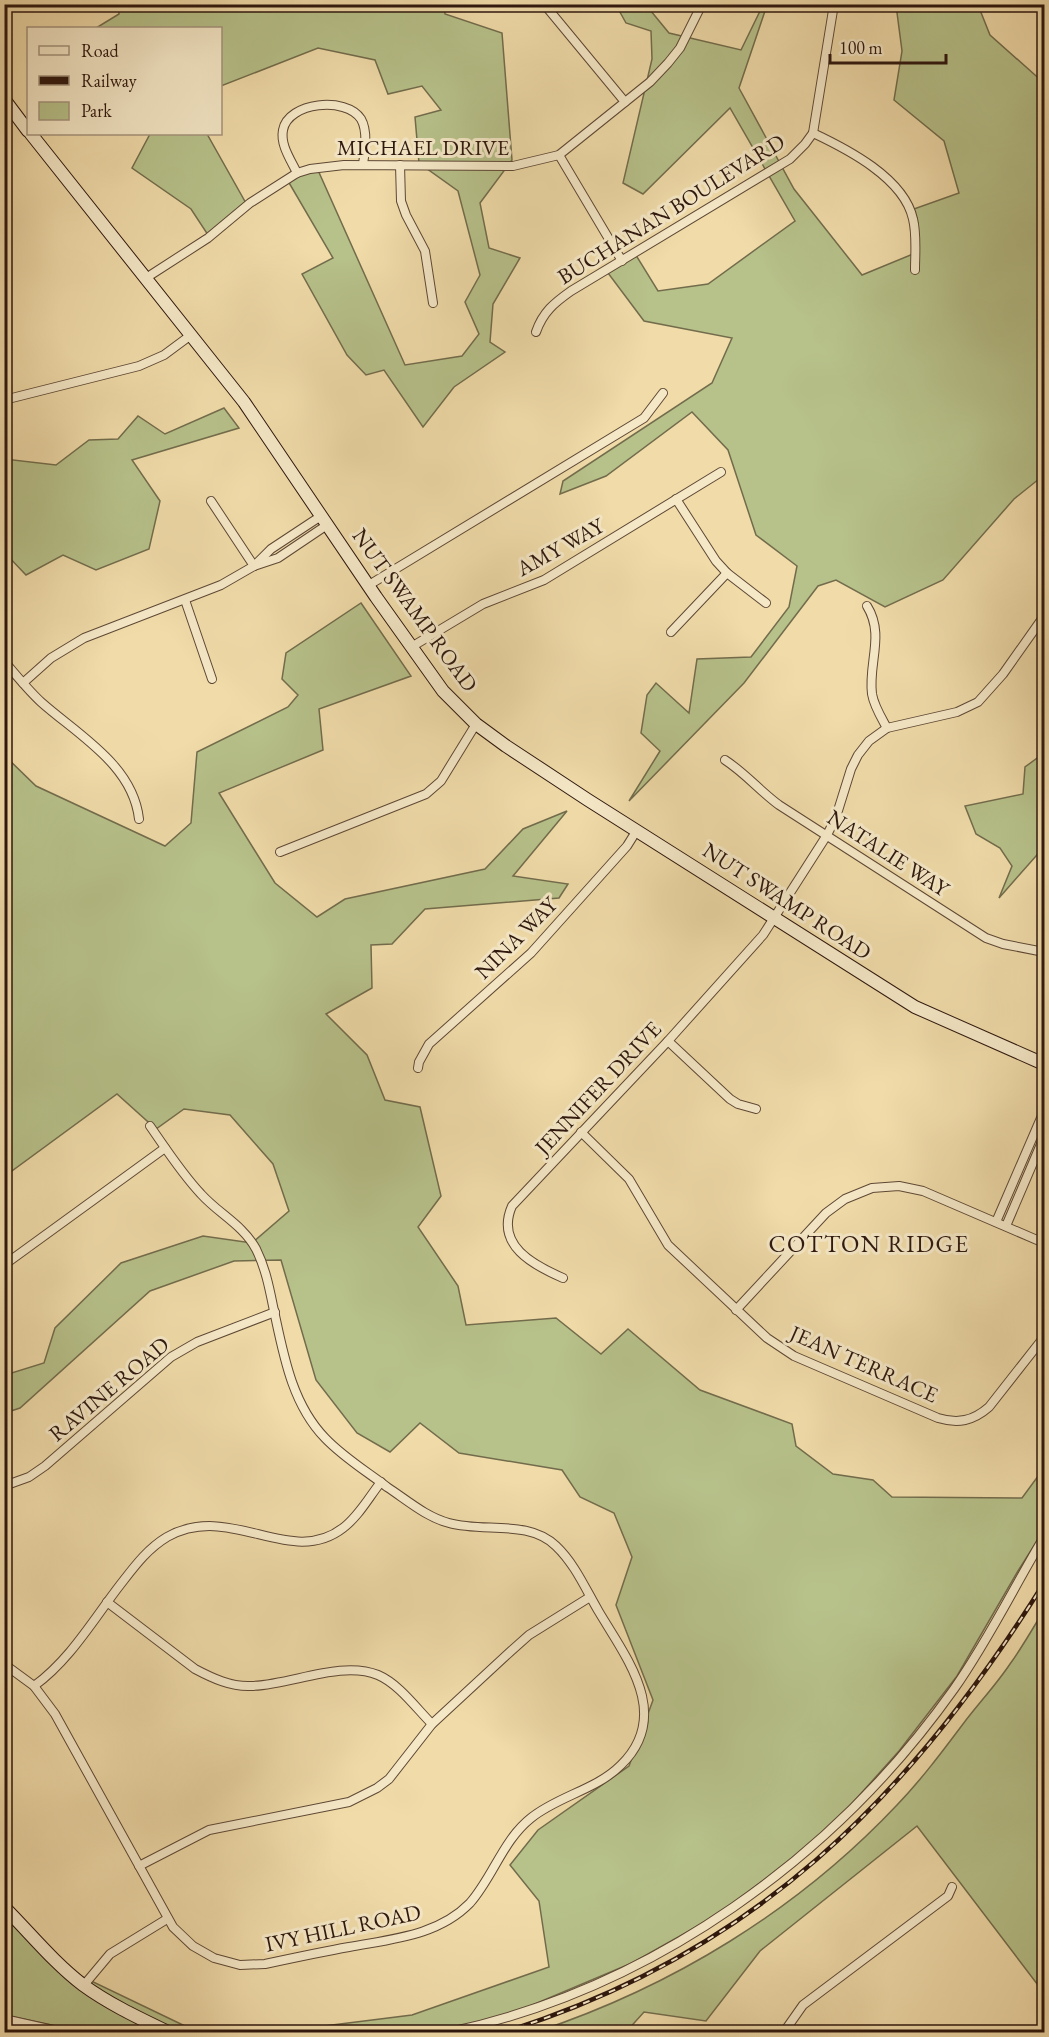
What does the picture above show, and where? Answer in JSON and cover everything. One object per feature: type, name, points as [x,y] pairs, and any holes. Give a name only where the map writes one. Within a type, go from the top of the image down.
[{"type":"main road","name":"NUT SWAMP ROAD","points":[[4,99],[27,128]]},
{"type":"main road","name":"NUT SWAMP ROAD","points":[[32,135],[244,402],[444,691],[476,724],[506,746],[915,1007],[1044,1064]]},
{"type":"main road","points":[[4,1907],[68,1972],[84,1985],[117,2006],[168,2032]]},
{"type":"street","points":[[544,4],[625,102]]},
{"type":"street","name":"MICHAEL DRIVE","points":[[146,278],[208,238],[250,203],[297,173],[328,165],[513,166],[559,155],[650,82],[668,63],[689,32],[702,4]]},
{"type":"street","name":"BUCHANAN BOULEVARD","points":[[536,332],[543,315],[554,303],[790,159],[806,144],[813,133],[834,4]]},
{"type":"street","points":[[297,173],[283,142],[283,128],[291,116],[299,111],[320,106],[344,107],[356,113],[360,118],[365,135],[363,165]]},
{"type":"street","points":[[813,133],[866,161],[904,200],[913,218],[915,270]]},
{"type":"street","points":[[559,155],[622,261]]},
{"type":"street","points":[[400,165],[401,201],[425,251],[433,303]]},
{"type":"street","points":[[4,400],[139,366],[164,355],[191,335]]},
{"type":"street","points":[[369,585],[644,418],[663,393]]},
{"type":"street","name":"AMY WAY","points":[[413,646],[483,604],[544,580],[721,472]]},
{"type":"street","points":[[676,499],[711,555],[727,573],[766,603]]},
{"type":"street","points":[[211,501],[254,566]]},
{"type":"street","points":[[23,683],[51,658],[84,638],[221,585],[254,566],[271,549],[324,520]]},
{"type":"street","points":[[671,632],[727,573]]},
{"type":"street","points":[[185,600],[212,679]]},
{"type":"street","points":[[867,606],[877,632],[872,678],[873,695],[876,708],[886,728],[957,711],[978,702],[1003,674],[1044,616]]},
{"type":"street","points":[[4,661],[40,701],[122,775],[134,798],[139,819]]},
{"type":"street","points":[[280,852],[426,794],[441,781],[476,724]]},
{"type":"street","name":"JENNIFER DRIVE","points":[[563,1278],[543,1269],[515,1247],[510,1238],[507,1220],[512,1206],[668,1041],[763,935],[827,835],[836,817],[854,762],[869,741],[886,728]]},
{"type":"street","name":"NATALIE WAY","points":[[725,760],[735,766],[767,796],[986,938],[1003,944],[1044,952]]},
{"type":"street","name":"NINA WAY","points":[[418,1068],[429,1044],[531,953],[627,846],[638,830]]},
{"type":"street","points":[[668,1041],[730,1099],[738,1104],[756,1108]]},
{"type":"street","points":[[996,1222],[1044,1111]]},
{"type":"street","name":"IVY HILL ROAD","points":[[4,1664],[34,1686],[55,1714],[168,1919],[182,1936],[204,1953],[228,1963],[253,1965],[417,1934],[438,1926],[458,1913],[480,1890],[509,1843],[525,1823],[543,1809],[613,1773],[627,1759],[638,1740],[644,1717],[640,1684],[565,1556],[553,1544],[545,1538],[519,1529],[465,1526],[445,1522],[421,1510],[336,1449],[314,1425],[302,1406],[290,1374],[267,1279],[253,1244],[237,1225],[201,1195],[150,1126]]},
{"type":"street","name":"JEAN TERRACE","points":[[581,1132],[629,1179],[668,1245],[767,1338],[794,1356],[950,1421],[971,1419],[989,1407],[1044,1337]]},
{"type":"street","points":[[1006,1226],[1044,1137]]},
{"type":"street","points":[[4,1265],[165,1148]]},
{"type":"street","points":[[1028,1149],[1038,1153]]},
{"type":"street","points":[[736,1310],[826,1213],[861,1191],[891,1186],[914,1188],[1044,1243]]},
{"type":"street","name":"RAVINE ROAD","points":[[4,1486],[20,1482],[45,1466],[171,1357],[197,1342],[274,1311]]},
{"type":"street","points":[[34,1686],[44,1679],[74,1647],[143,1555],[173,1534],[197,1527],[216,1526],[240,1529],[288,1541],[319,1540],[336,1533],[349,1523],[381,1482]]},
{"type":"street","points":[[450,2032],[504,2018],[602,1981],[699,1930],[786,1868],[859,1803],[928,1723],[969,1666],[1044,1537]]},
{"type":"street","points":[[139,1866],[209,1830],[341,1804],[363,1797],[389,1779],[432,1724],[529,1635],[590,1597]]},
{"type":"street","points":[[107,1602],[207,1676],[228,1683],[250,1686],[358,1670],[378,1675],[389,1682],[432,1724]]},
{"type":"street","points":[[784,2032],[803,2005],[948,1896],[952,1887]]},
{"type":"street","points":[[84,1985],[115,1950],[168,1919]]},
{"type":"street","points":[[4,2019],[62,2032]]},
{"type":"green space","points":[[444,4],[445,14],[502,33],[512,160],[480,203],[489,248],[520,258],[493,304],[490,342],[505,352],[454,387],[423,427],[384,370],[366,375],[347,355],[302,274],[333,258],[288,181],[317,168],[405,365],[462,356],[479,334],[465,302],[480,275],[458,191],[419,163],[415,117],[441,110],[422,86],[388,94],[375,60],[318,48],[222,86],[222,27],[98,27],[119,14],[119,5]]},
{"type":"green space","points":[[616,5],[646,5],[669,33],[741,50],[763,5],[767,5],[739,88],[794,189],[862,275],[913,254],[911,210],[959,193],[944,141],[894,100],[902,51],[896,5],[978,5],[990,35],[1044,83],[1044,475],[1014,499],[943,580],[885,607],[836,580],[818,586],[744,683],[629,801],[660,751],[641,733],[647,695],[656,683],[689,713],[697,659],[751,657],[789,607],[797,566],[756,535],[728,450],[692,412],[606,476],[560,494],[563,481],[712,383],[732,338],[644,321],[605,269],[634,252],[658,291],[708,284],[795,221],[730,108],[643,194],[623,183],[652,59],[651,31],[626,23]]},
{"type":"green space","points":[[149,135],[208,135],[247,205],[208,235],[191,209],[132,168]]},
{"type":"green space","points":[[224,408],[239,428],[132,460],[160,501],[149,549],[96,570],[63,555],[26,575],[5,553],[5,459],[56,465],[89,440],[118,439],[138,416],[165,434]]},
{"type":"green space","points":[[361,603],[411,676],[319,709],[323,750],[219,793],[275,883],[317,917],[345,899],[485,869],[523,829],[567,811],[513,876],[568,884],[559,898],[425,909],[392,944],[371,945],[372,988],[326,1014],[367,1055],[385,1100],[420,1107],[441,1196],[418,1227],[458,1286],[466,1325],[556,1318],[601,1354],[628,1329],[700,1390],[792,1424],[796,1446],[833,1474],[873,1480],[892,1497],[1022,1498],[1044,1468],[1044,1530],[957,1676],[899,1751],[839,1818],[804,1850],[732,1904],[632,1963],[523,2009],[479,2022],[438,2032],[276,2032],[412,2015],[549,1967],[539,1901],[510,1865],[538,1830],[629,1766],[653,1700],[616,1605],[632,1557],[614,1513],[580,1497],[562,1470],[459,1453],[420,1423],[390,1452],[357,1433],[316,1380],[281,1260],[234,1261],[150,1291],[20,1408],[5,1413],[5,1375],[44,1363],[55,1328],[121,1263],[203,1236],[252,1243],[289,1211],[273,1164],[230,1115],[184,1109],[156,1129],[117,1094],[5,1176],[4,755],[36,786],[165,846],[191,823],[197,752],[288,707],[298,695],[282,679],[286,653]]},
{"type":"green space","points":[[1044,753],[1044,847],[999,898],[1012,866],[1000,848],[976,834],[965,806],[1023,794],[1025,767]]},
{"type":"green space","points":[[1044,1610],[1044,1993],[917,1826],[760,1951],[706,2021],[644,2012],[626,2032],[536,2032],[586,2014],[684,1968],[775,1911],[818,1878],[859,1843],[923,1776],[1005,1672]]},
{"type":"green space","points":[[4,1906],[64,1968],[202,2032],[84,2032],[5,2015]]},
{"type":"railway","points":[[504,2032],[593,1999],[674,1960],[748,1913],[816,1860],[879,1800],[938,1733],[992,1661],[1044,1583]]},
{"type":"district","name":"COTTON RIDGE","points":[[869,1243]]}]
